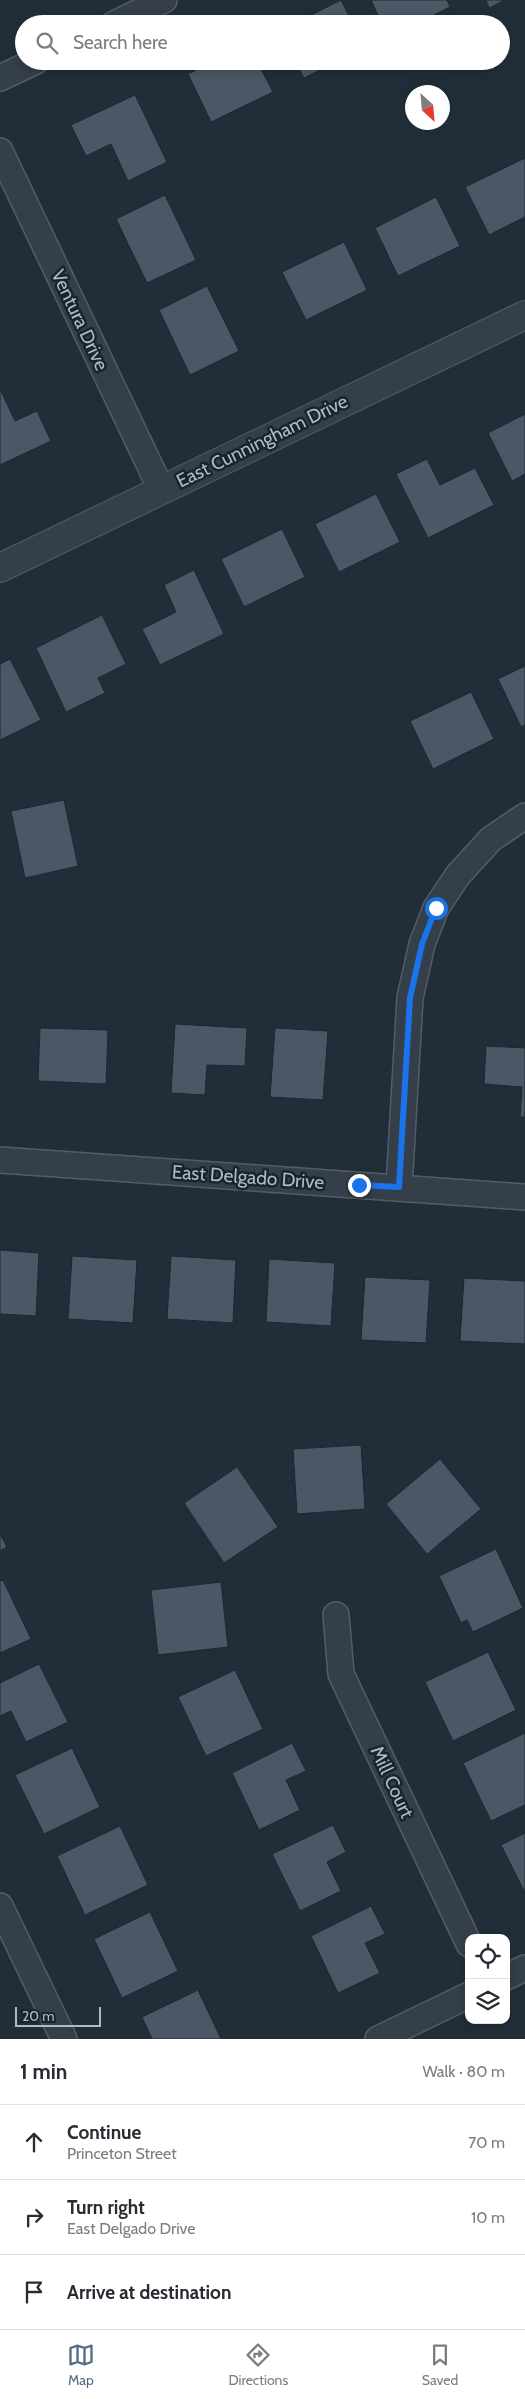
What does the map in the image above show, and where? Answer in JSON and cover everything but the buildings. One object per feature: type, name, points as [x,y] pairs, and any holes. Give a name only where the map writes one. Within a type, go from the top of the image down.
[{"type":"street","points":[[133,15],[164,0]]},
{"type":"street","points":[[0,78],[17,70]]},
{"type":"street","name":"Ventura Drive","points":[[0,152],[161,489]]},
{"type":"street","name":"East Cunningham Drive","points":[[0,568],[525,315]]},
{"type":"street","points":[[399,1187],[410,998],[422,944],[436,908],[458,875],[491,839],[525,816]]},
{"type":"street","name":"East Delgado Drive","points":[[0,1160],[525,1197]]},
{"type":"street","name":"Mill Court","points":[[336,1616],[341,1674],[465,1936]]},
{"type":"street","points":[[0,1906],[64,2039]]},
{"type":"street","points":[[510,1975],[525,1968]]},
{"type":"street","points":[[378,2039],[465,1997]]},
{"type":"route","points":[[359,1185],[399,1187],[410,998],[422,944],[436,908]]}]
